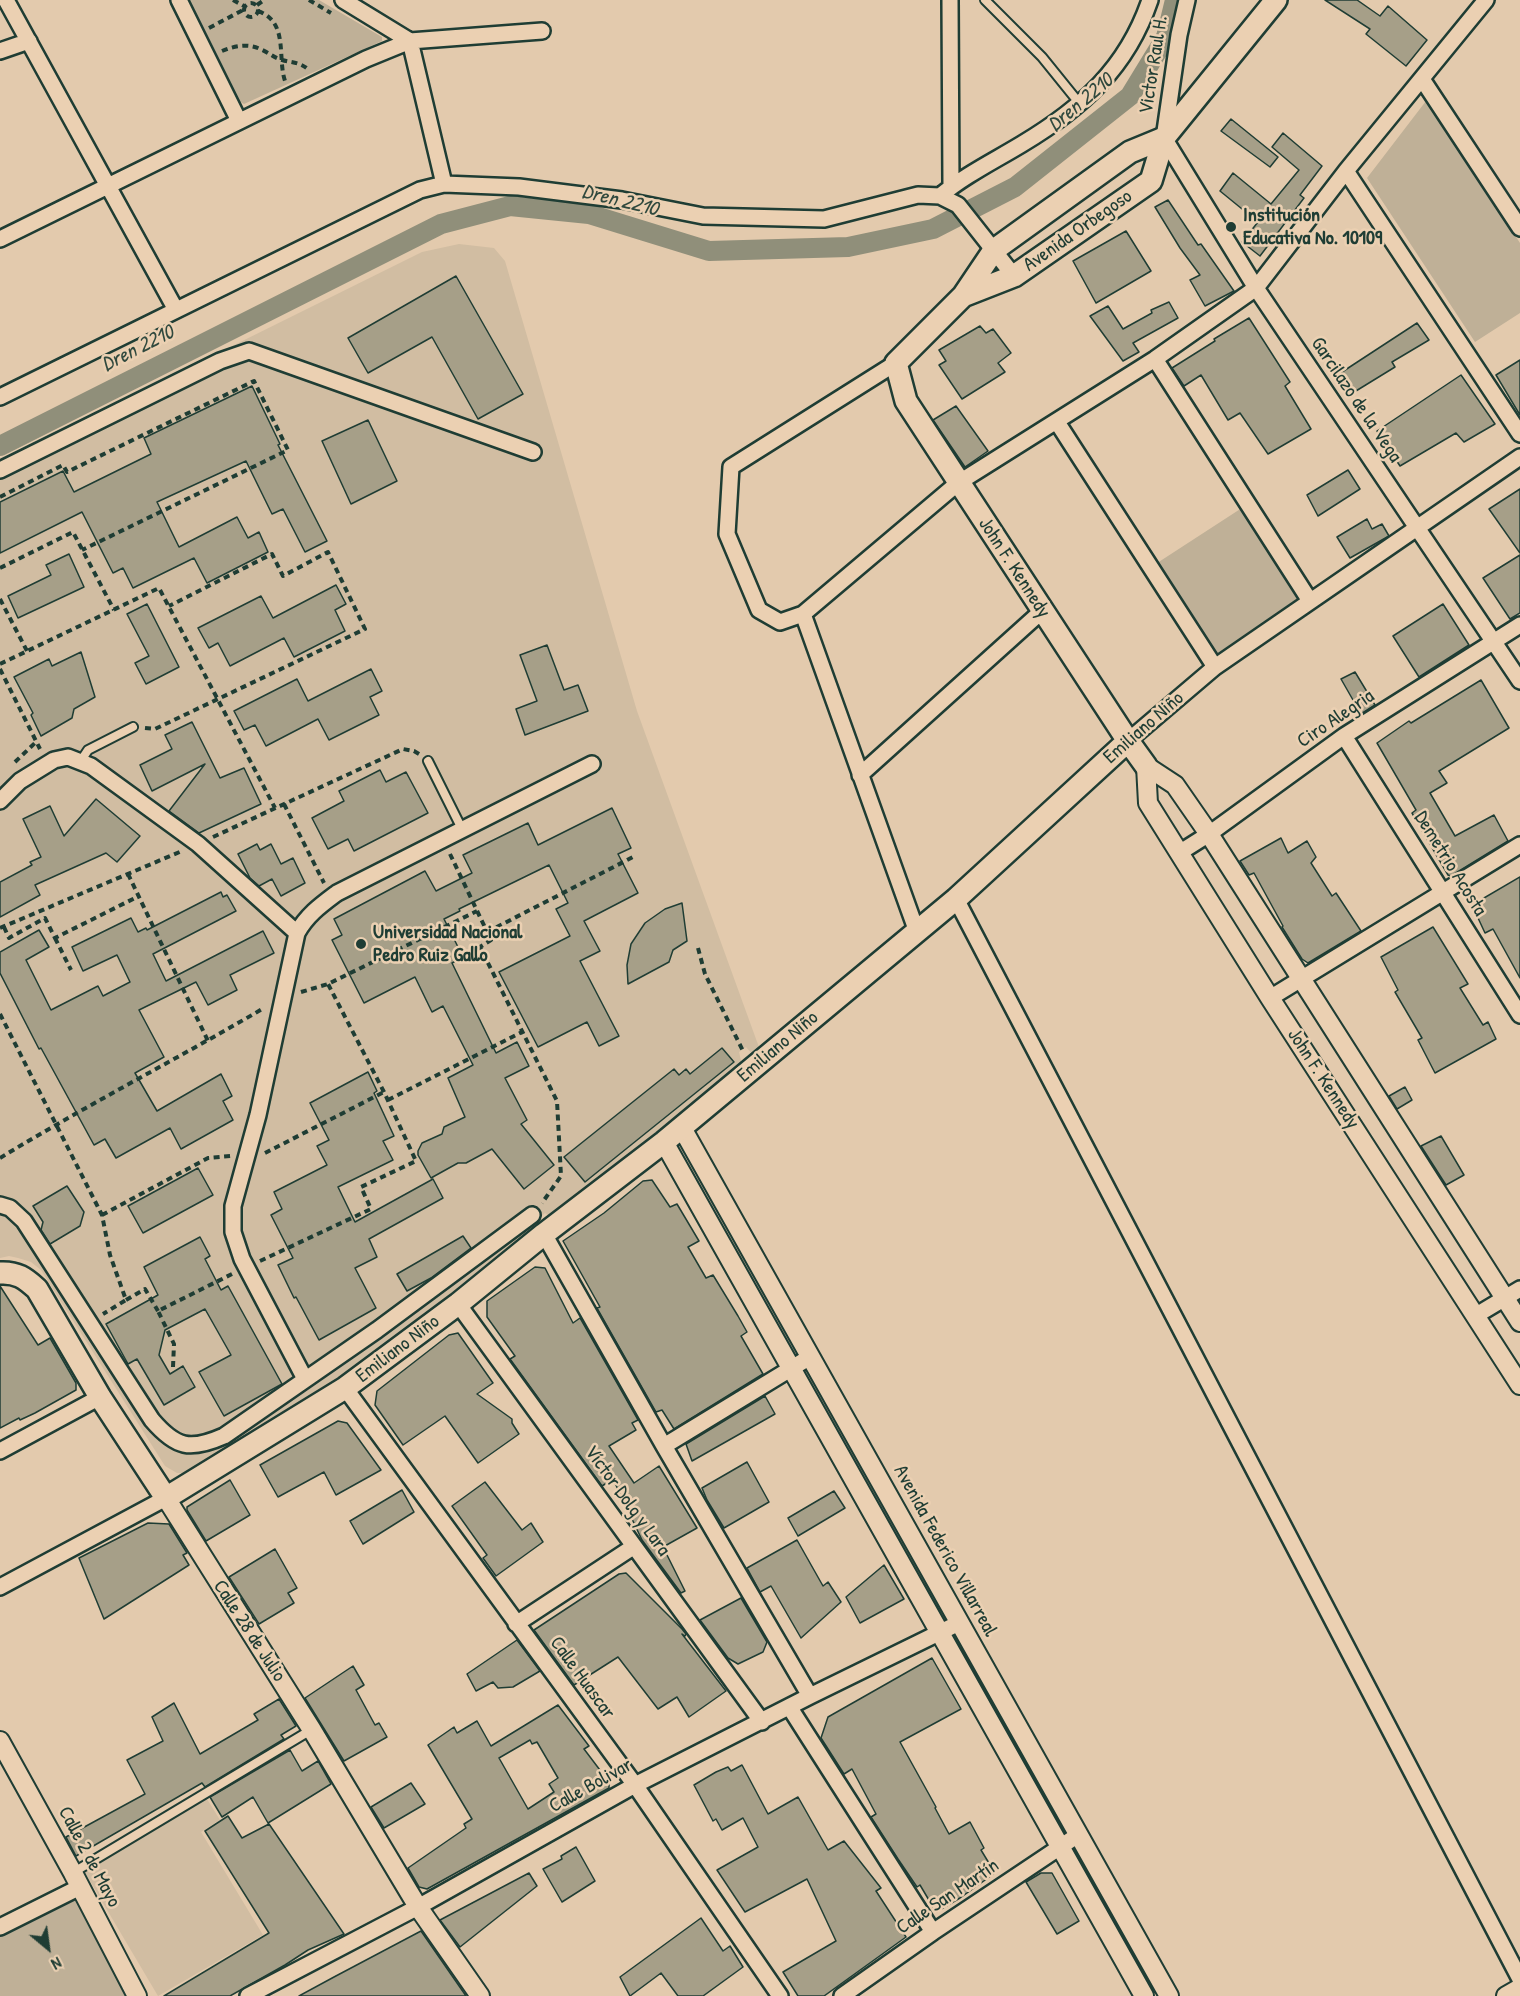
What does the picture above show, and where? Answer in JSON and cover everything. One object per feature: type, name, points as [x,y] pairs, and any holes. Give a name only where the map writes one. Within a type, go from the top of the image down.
[{"type":"main road","name":"Avenida Orbegoso","points":[[963,296],[1014,276],[1151,181],[1164,138],[1276,0]]},
{"type":"main road","name":"Avenida Orbegoso","points":[[896,363],[963,296],[994,250],[1130,152],[1164,138]]},
{"type":"main road","name":"John F. Kennedy","points":[[896,363],[906,401],[1146,766]]},
{"type":"main road","name":"Emiliano Niño","points":[[166,1498],[345,1388],[458,1304],[544,1234],[682,1128],[956,899],[1128,741]]},
{"type":"main road","name":"Calle 28 de Julio","points":[[6,1273],[24,1277],[37,1289],[100,1397],[166,1498]]},
{"type":"street","points":[[6,0],[176,310]]},
{"type":"street","points":[[179,0],[239,121]]},
{"type":"street","points":[[343,0],[410,41],[444,184]]},
{"type":"street","points":[[950,0],[946,191],[1014,276]]},
{"type":"street","points":[[0,397],[420,190],[444,184],[519,187],[622,200],[703,216],[824,219],[918,195],[946,191],[959,180],[1023,143],[1080,104],[1117,66],[1137,32],[1150,0]]},
{"type":"street","name":"Victor Raul H.","points":[[1164,138],[1179,35],[1187,0]]},
{"type":"street","points":[[896,363],[731,467],[727,534],[759,610],[780,622],[803,614],[958,483],[1155,358],[1256,288],[1346,171],[1486,0]]},
{"type":"street","points":[[0,239],[366,59],[410,41],[542,31]]},
{"type":"street","points":[[0,51],[29,41]]},
{"type":"street","points":[[1422,79],[1520,228]]},
{"type":"street","name":"Garcilazo de la Vega","points":[[1164,138],[1256,288],[1520,681]]},
{"type":"street","points":[[1346,171],[1520,434]]},
{"type":"street","points":[[0,470],[220,361],[249,351],[533,452]]},
{"type":"street","points":[[1155,358],[1310,601]]},
{"type":"street","points":[[1057,422],[1215,667]]},
{"type":"street","name":"Emiliano Niño","points":[[1128,741],[1215,667],[1520,457]]},
{"type":"street","points":[[861,775],[1042,610]]},
{"type":"street","points":[[803,614],[916,932]]},
{"type":"street","name":"Ciro Alegria","points":[[1179,853],[1209,834],[1344,736],[1520,625]]},
{"type":"street","name":"Demetrio Acosta","points":[[1344,736],[1444,891],[1520,1015]]},
{"type":"street","points":[[0,801],[20,781],[54,760],[68,758],[91,766],[198,844],[297,933]]},
{"type":"street","points":[[305,1379],[242,1259],[233,1232],[233,1206],[258,1115],[297,933],[305,920],[331,897],[592,764]]},
{"type":"street","name":"John F. Kennedy","points":[[1146,766],[1175,785],[1209,834],[1300,979],[1512,1293],[1520,1322]]},
{"type":"street","name":"John F. Kennedy","points":[[1146,766],[1148,803],[1270,998],[1520,1385]]},
{"type":"street","points":[[1270,998],[1520,845]]},
{"type":"street","points":[[956,899],[1520,1979]]},
{"type":"street","name":"Avenida Federico Villarreal","points":[[682,1128],[1169,1996]]},
{"type":"street","points":[[664,1142],[1144,1996]]},
{"type":"street","points":[[0,1205],[10,1208],[24,1221],[152,1420],[167,1437],[188,1445],[203,1445],[224,1436],[377,1330],[532,1215]]},
{"type":"street","points":[[544,1234],[810,1696]]},
{"type":"street","points":[[1475,1316],[1512,1293]]},
{"type":"street","name":"Víctor Dolg y Lara","points":[[458,1304],[762,1722]]},
{"type":"street","points":[[664,1446],[810,1357]]},
{"type":"street","name":"Calle Huascar","points":[[345,1388],[635,1785],[780,1996]]},
{"type":"street","points":[[0,1451],[100,1397]]},
{"type":"street","name":"Emiliano Niño","points":[[0,1587],[166,1498]]},
{"type":"street","name":"Calle 28 de Julio","points":[[166,1498],[312,1730],[418,1907],[480,1996]]},
{"type":"street","points":[[516,1624],[633,1547]]},
{"type":"street","name":"Calle Bolivar","points":[[248,1996],[418,1907],[635,1785],[959,1623]]},
{"type":"street","points":[[790,1708],[933,1932]]},
{"type":"street","name":"Calle 2 de Mayo","points":[[0,1741],[77,1880],[137,1996]]},
{"type":"street","name":"Calle San Martín","points":[[842,1996],[1078,1835]]},
{"type":"street","points":[[0,1927],[77,1880]]},
{"type":"street","points":[[1506,1996],[1520,1988]]},
{"type":"lane","points":[[985,0],[1042,57],[1080,104]]},
{"type":"lane","points":[[80,762],[88,750],[133,727]]},
{"type":"lane","points":[[428,761],[462,829]]},
{"type":"lane","points":[[77,1880],[312,1730]]},
{"type":"path","points":[[210,36],[206,29],[243,8],[248,2],[257,5],[258,11],[255,16],[245,15],[243,8],[233,0]]},
{"type":"path","points":[[257,5],[264,0]]},
{"type":"path","points":[[258,11],[265,13],[280,35],[285,81]]},
{"type":"path","points":[[222,61],[218,52],[232,47],[260,48],[283,60],[301,63],[309,70],[301,74]]},
{"type":"path","points":[[275,86],[293,77]]},
{"type":"path","points":[[0,497],[63,465],[68,472],[254,381],[288,450],[82,550]]},
{"type":"path","points":[[0,568],[73,532],[114,610]]},
{"type":"path","points":[[133,727],[155,729],[365,629],[328,552],[283,576],[272,554],[169,606]]},
{"type":"path","points":[[0,664],[159,588],[275,808]]},
{"type":"path","points":[[0,599],[27,651]]},
{"type":"path","points":[[0,669],[47,764]]},
{"type":"path","points":[[15,763],[36,742]]},
{"type":"path","points":[[284,804],[331,897]]},
{"type":"path","points":[[443,839],[491,940],[480,947],[557,1101],[561,1176],[532,1215]]},
{"type":"path","points":[[487,932],[635,856]]},
{"type":"path","points":[[128,874],[208,1041]]},
{"type":"path","points":[[55,938],[139,896]]},
{"type":"path","points":[[0,1158],[55,1124],[208,1041],[284,996],[328,984],[477,911]]},
{"type":"path","points":[[4,927],[9,938],[45,918],[71,970]]},
{"type":"path","points":[[698,948],[705,974],[742,1050]]},
{"type":"path","points":[[158,1311],[247,1266],[371,1209],[361,1187],[416,1161],[388,1100],[328,984]]},
{"type":"path","points":[[0,1014],[102,1215],[110,1255],[126,1300]]},
{"type":"path","points":[[388,1100],[522,1032]]},
{"type":"path","points":[[102,1215],[208,1158],[262,1155],[384,1092]]},
{"type":"path","points":[[90,1323],[145,1289],[174,1344],[173,1367]]},
{"type":"shaded area","points":[[188,0],[319,0],[382,37],[382,41],[244,104],[237,100]]},
{"type":"shaded area","points":[[1426,101],[1520,243],[1520,313],[1475,342],[1367,178]]},
{"type":"shaded area","name":"Universidad Nacional Pedro Ruiz Gallo","points":[[459,244],[494,248],[505,261],[637,711],[760,1050],[754,1056],[746,1047],[739,1052],[742,1065],[552,1218],[545,1213],[525,1231],[528,1235],[345,1389],[184,1473],[177,1473],[165,1466],[41,1270],[31,1262],[18,1258],[9,1256],[0,1258],[0,461],[422,252]]},
{"type":"shaded area","points":[[1248,504],[1310,601],[1215,667],[1151,567]]},
{"type":"shaded area","points":[[207,1799],[220,1820],[201,1832],[263,1935],[158,1996],[84,1871]]},
{"type":"shaded area","points":[[80,1887],[137,1996],[0,1996],[0,1927]]},
{"type":"building","points":[[1325,0],[1357,0],[1380,16],[1388,6],[1427,40],[1406,66],[1366,34],[1370,29]]},
{"type":"building","points":[[1231,119],[1278,157],[1270,167],[1221,131]]},
{"type":"building","points":[[1283,133],[1322,166],[1300,195],[1304,198],[1260,256],[1242,242],[1258,222],[1220,191],[1233,173],[1271,204],[1299,170],[1272,147]]},
{"type":"building","points":[[1168,200],[1198,245],[1201,244],[1234,291],[1205,306],[1190,280],[1200,275],[1155,207]]},
{"type":"building","points":[[1126,231],[1151,271],[1096,303],[1073,261]]},
{"type":"building","points":[[456,276],[523,394],[478,419],[432,337],[368,373],[348,338]]},
{"type":"building","points":[[1169,302],[1178,318],[1133,343],[1139,352],[1123,361],[1090,316],[1108,306],[1123,329],[1152,313],[1151,310]]},
{"type":"building","points":[[1249,318],[1290,382],[1285,386],[1311,429],[1268,454],[1240,413],[1228,420],[1201,375],[1184,386],[1172,368]]},
{"type":"building","points":[[1417,323],[1429,340],[1392,362],[1395,367],[1351,394],[1339,374]]},
{"type":"building","points":[[980,326],[986,333],[993,329],[1011,353],[998,363],[1005,372],[962,399],[939,365],[946,361],[939,350]]},
{"type":"building","points":[[1520,360],[1520,415],[1496,375]]},
{"type":"building","points":[[1461,375],[1495,424],[1464,442],[1456,433],[1400,466],[1377,431]]},
{"type":"building","points":[[252,386],[280,444],[278,445],[327,541],[305,552],[283,509],[272,514],[246,461],[157,502],[179,547],[237,517],[248,538],[259,532],[268,552],[207,583],[194,558],[133,588],[123,568],[113,573],[82,512],[0,553],[0,502],[63,471],[74,492],[151,454],[144,438]]},
{"type":"building","points":[[956,406],[988,451],[965,467],[933,420]]},
{"type":"building","points":[[368,420],[397,481],[351,504],[322,441]]},
{"type":"building","points":[[1348,470],[1360,489],[1318,516],[1307,495]]},
{"type":"building","points":[[1520,489],[1520,553],[1489,509]]},
{"type":"building","points":[[1367,519],[1372,529],[1382,524],[1389,536],[1350,558],[1337,537]]},
{"type":"building","points":[[69,554],[84,587],[18,618],[8,596],[51,575],[46,565]]},
{"type":"building","points":[[1520,555],[1520,613],[1510,619],[1483,578]]},
{"type":"building","points":[[336,585],[346,604],[335,610],[345,631],[294,657],[284,638],[230,666],[218,643],[209,648],[198,628],[261,596],[273,618]]},
{"type":"building","points":[[147,604],[179,667],[146,684],[135,663],[149,656],[127,614]]},
{"type":"building","points":[[1443,604],[1469,645],[1419,677],[1393,636]]},
{"type":"building","points":[[547,645],[564,690],[578,685],[588,711],[525,735],[516,709],[537,701],[520,655]]},
{"type":"building","points":[[81,652],[95,697],[74,709],[72,718],[41,736],[31,715],[33,713],[14,677],[49,659],[52,666]]},
{"type":"building","points":[[371,669],[382,691],[370,697],[379,715],[329,740],[318,719],[266,746],[255,725],[244,730],[234,711],[297,679],[308,701]]},
{"type":"building","points":[[1355,672],[1375,705],[1361,714],[1341,679]]},
{"type":"building","points":[[1481,680],[1509,728],[1439,771],[1447,783],[1430,793],[1455,836],[1494,815],[1508,841],[1451,876],[1448,875],[1412,813],[1416,810],[1377,743],[1409,721],[1411,723]]},
{"type":"building","points":[[192,722],[220,778],[244,768],[261,804],[199,833],[169,811],[205,764],[152,791],[140,765],[172,749],[165,735]]},
{"type":"building","points":[[380,770],[386,782],[406,772],[428,813],[354,851],[348,839],[328,849],[312,818],[344,801],[339,791]]},
{"type":"building","points":[[96,799],[140,836],[117,862],[106,853],[35,885],[40,895],[0,917],[0,882],[32,865],[30,862],[41,857],[23,819],[50,806],[64,836]]},
{"type":"building","points":[[612,808],[631,848],[618,854],[638,893],[584,921],[600,951],[580,961],[619,1036],[599,1046],[587,1022],[538,1047],[499,972],[570,936],[556,909],[568,903],[549,865],[459,909],[460,911],[444,919],[463,957],[452,963],[496,1053],[517,1042],[529,1066],[505,1078],[527,1120],[521,1124],[554,1165],[524,1189],[492,1149],[466,1163],[458,1163],[431,1178],[418,1151],[422,1143],[442,1134],[444,1127],[465,1117],[448,1078],[473,1065],[443,1006],[432,1012],[415,977],[364,1003],[332,940],[342,935],[334,919],[425,871],[436,891],[472,873],[463,855],[528,823],[538,845]]},
{"type":"building","points":[[1281,838],[1288,853],[1307,841],[1316,857],[1311,863],[1332,896],[1336,893],[1361,931],[1308,963],[1302,959],[1282,927],[1254,873],[1249,875],[1240,861]]},
{"type":"building","points":[[257,844],[260,850],[271,844],[281,864],[293,858],[305,883],[281,896],[272,879],[259,886],[250,878],[238,854]]},
{"type":"building","points":[[1520,877],[1520,978],[1493,929],[1485,933],[1472,905]]},
{"type":"building","points":[[221,892],[223,897],[227,895],[236,911],[153,954],[166,981],[263,931],[274,953],[230,975],[237,990],[208,1005],[196,982],[139,1010],[164,1057],[135,1073],[157,1111],[221,1074],[232,1096],[223,1101],[233,1120],[181,1149],[170,1128],[116,1158],[105,1139],[94,1145],[41,1048],[39,1049],[0,973],[0,952],[39,930],[49,947],[26,960],[51,1010],[98,986],[103,996],[130,982],[117,955],[83,971],[72,947],[131,918],[138,932],[146,928],[147,930]]},
{"type":"building","points":[[682,903],[687,941],[673,950],[669,962],[628,984],[627,965],[631,944],[645,923],[665,909]]},
{"type":"building","points":[[1433,927],[1468,984],[1460,988],[1483,1025],[1488,1022],[1496,1039],[1435,1073],[1418,1040],[1422,1038],[1395,992],[1398,990],[1381,957]]},
{"type":"building","points":[[722,1048],[734,1062],[585,1182],[564,1157],[674,1069],[679,1075],[686,1069],[690,1074]]},
{"type":"building","points":[[368,1072],[377,1091],[374,1093],[394,1136],[383,1141],[393,1160],[338,1187],[355,1222],[433,1179],[443,1198],[369,1239],[377,1257],[355,1268],[376,1308],[319,1340],[278,1265],[293,1258],[271,1215],[282,1209],[274,1192],[327,1165],[317,1146],[329,1140],[310,1103]]},
{"type":"building","points":[[1405,1087],[1412,1100],[1397,1109],[1389,1096]]},
{"type":"building","points":[[1441,1136],[1464,1175],[1446,1185],[1421,1146]]},
{"type":"building","points":[[198,1168],[213,1195],[143,1233],[128,1206]]},
{"type":"building","points":[[652,1180],[670,1207],[677,1204],[699,1241],[688,1247],[706,1278],[713,1275],[738,1316],[747,1332],[741,1336],[763,1374],[674,1429],[662,1410],[656,1412],[597,1308],[600,1307],[563,1241],[604,1213],[643,1181]]},
{"type":"building","points":[[67,1186],[84,1212],[80,1226],[50,1244],[41,1230],[43,1222],[33,1206]]},
{"type":"building","points":[[463,1236],[471,1248],[431,1278],[407,1291],[397,1274]]},
{"type":"building","points":[[200,1237],[210,1256],[205,1259],[221,1290],[228,1286],[282,1384],[224,1416],[199,1372],[231,1355],[205,1309],[165,1330],[159,1355],[170,1374],[183,1366],[195,1387],[164,1405],[137,1359],[128,1364],[106,1324],[158,1295],[144,1267]]},
{"type":"building","points":[[535,1267],[545,1268],[573,1323],[580,1318],[638,1420],[632,1423],[636,1430],[609,1446],[634,1483],[659,1466],[697,1528],[663,1547],[685,1591],[681,1593],[642,1540],[613,1479],[602,1486],[510,1359],[515,1356],[487,1317],[487,1301]]},
{"type":"building","points":[[0,1286],[38,1345],[50,1338],[76,1383],[76,1390],[35,1413],[0,1428]]},
{"type":"building","points":[[458,1333],[493,1383],[477,1394],[512,1419],[519,1434],[478,1463],[445,1416],[403,1445],[375,1405],[377,1391],[449,1335]]},
{"type":"building","points":[[765,1396],[775,1414],[692,1461],[686,1444]]},
{"type":"building","points":[[338,1421],[347,1423],[381,1470],[336,1495],[324,1472],[278,1497],[260,1465]]},
{"type":"building","points":[[747,1462],[769,1502],[724,1528],[702,1488]]},
{"type":"building","points":[[230,1480],[250,1515],[206,1541],[187,1507]]},
{"type":"building","points":[[485,1482],[522,1530],[531,1523],[543,1542],[496,1576],[483,1558],[487,1555],[452,1506]]},
{"type":"building","points":[[402,1490],[414,1512],[363,1544],[350,1521]]},
{"type":"building","points":[[834,1491],[845,1508],[798,1536],[788,1518]]},
{"type":"building","points":[[148,1523],[169,1524],[187,1553],[183,1555],[189,1565],[104,1619],[79,1558]]},
{"type":"building","points":[[797,1540],[823,1586],[828,1582],[841,1602],[801,1638],[771,1586],[760,1592],[747,1568]]},
{"type":"building","points":[[275,1549],[297,1588],[288,1593],[294,1603],[259,1624],[229,1577]]},
{"type":"building","points":[[884,1565],[904,1599],[860,1623],[846,1597]]},
{"type":"building","points":[[626,1573],[682,1629],[686,1634],[685,1636],[682,1634],[726,1691],[689,1717],[677,1697],[658,1709],[618,1657],[574,1685],[534,1630],[619,1574]]},
{"type":"building","points":[[741,1598],[767,1642],[763,1652],[738,1664],[728,1658],[700,1620]]},
{"type":"building","points":[[517,1640],[540,1671],[513,1687],[498,1688],[493,1682],[476,1691],[467,1674]]},
{"type":"building","points":[[932,1658],[961,1709],[900,1742],[949,1834],[970,1822],[984,1848],[981,1850],[995,1873],[936,1912],[920,1885],[917,1887],[871,1817],[876,1814],[852,1769],[844,1774],[821,1738],[828,1717]]},
{"type":"building","points":[[353,1666],[364,1685],[356,1690],[375,1725],[379,1723],[387,1737],[344,1761],[305,1698]]},
{"type":"building","points":[[279,1699],[296,1726],[281,1735],[284,1739],[205,1787],[202,1783],[76,1856],[66,1837],[145,1794],[127,1760],[163,1741],[152,1717],[174,1703],[200,1754],[258,1720],[254,1714]]},
{"type":"building","points":[[558,1705],[589,1746],[584,1749],[609,1782],[609,1788],[427,1889],[419,1887],[408,1868],[466,1828],[464,1824],[472,1819],[428,1745],[454,1727],[457,1733],[477,1721],[491,1746]],"holes":[[[530,1740],[532,1744],[537,1742],[558,1778],[549,1784],[554,1792],[528,1809],[499,1758]]]},
{"type":"building","points":[[290,1750],[302,1771],[318,1761],[331,1784],[268,1823],[253,1797],[222,1817],[210,1797]]},
{"type":"building","points":[[742,1765],[768,1814],[798,1797],[828,1850],[844,1841],[881,1888],[876,1891],[906,1937],[824,1996],[798,1996],[783,1972],[836,1941],[807,1879],[745,1912],[717,1870],[758,1847],[743,1818],[722,1830],[716,1819],[713,1821],[694,1785],[728,1767],[731,1771]]},
{"type":"building","points":[[411,1783],[425,1804],[384,1828],[371,1807]]},
{"type":"building","points":[[228,1816],[242,1838],[269,1824],[344,1934],[308,1950],[230,1996],[164,1996],[269,1933],[205,1831]]},
{"type":"building","points":[[576,1847],[595,1881],[562,1902],[543,1869],[562,1859],[561,1856]]},
{"type":"building","points":[[529,1873],[537,1886],[460,1947],[440,1920]]},
{"type":"building","points":[[1041,1873],[1052,1873],[1079,1921],[1057,1934],[1026,1882]]},
{"type":"building","points":[[701,1918],[723,1951],[730,1946],[743,1967],[703,1996],[678,1996],[661,1973],[630,1996],[620,1977]]},
{"type":"building","points":[[421,1931],[466,1996],[299,1996],[334,1977]]},
{"type":"waterway","name":"Dren 2210","points":[[0,446],[441,224],[510,206],[589,214],[709,251],[848,247],[933,229],[1015,187],[1130,96],[1166,37],[1175,0]]},
{"type":"place","name":"Institución Educativa No. 10109","points":[[1231,227]]},
{"type":"place","name":"Universidad Nacional Pedro Ruiz Gallo","points":[[361,944]]}]
